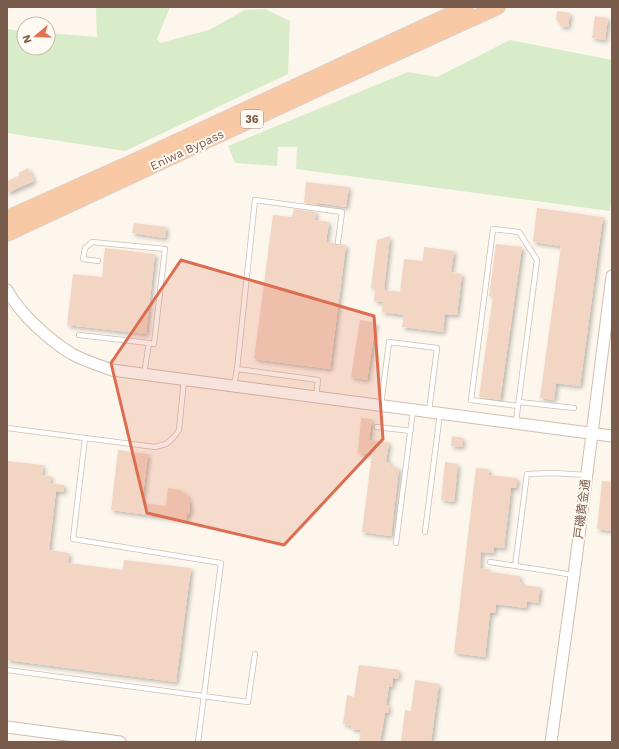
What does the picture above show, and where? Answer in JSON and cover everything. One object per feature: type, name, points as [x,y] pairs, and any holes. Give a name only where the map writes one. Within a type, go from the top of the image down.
[{"type":"highway","name":"Eniwa Bypass","points":[[7,218],[466,7]]},
{"type":"highway","name":"Eniwa Bypass","points":[[7,234],[498,7]]},
{"type":"street","name":"戸磯黄金通","points":[[551,742],[574,576],[612,276]]},
{"type":"street","points":[[7,290],[13,300],[34,325],[52,340],[71,353],[89,362],[112,370],[612,436]]},
{"type":"street","points":[[7,727],[119,742]]},
{"type":"lane","points":[[234,386],[255,200],[342,212],[338,242]]},
{"type":"lane","points":[[516,423],[519,404],[537,260],[519,232],[493,229],[471,400],[519,404],[574,408]]},
{"type":"lane","points":[[79,335],[154,344],[165,250],[92,242],[85,248],[83,259],[98,261]]},
{"type":"lane","points":[[381,405],[389,342],[437,348],[435,412],[425,532]]},
{"type":"lane","points":[[144,374],[149,343]]},
{"type":"lane","points":[[237,369],[318,380],[316,397]]},
{"type":"lane","points":[[7,428],[155,447],[166,444],[174,438],[179,430],[184,380]]},
{"type":"lane","points":[[396,543],[413,410]]},
{"type":"lane","points":[[377,427],[410,431]]},
{"type":"lane","points":[[85,438],[73,539],[222,563],[198,742]]},
{"type":"lane","points":[[515,566],[527,474],[553,473],[587,475]]},
{"type":"lane","points":[[490,562],[574,576]]},
{"type":"lane","points":[[7,670],[248,702],[255,654]]},
{"type":"highlighted area","points":[[181,260],[374,316],[383,439],[284,545],[147,513],[111,363]]},
{"type":"green space","points":[[96,7],[170,7],[157,39],[160,43],[209,30],[245,10],[265,9],[290,21],[288,74],[125,151],[7,133],[7,29],[16,30],[16,56],[56,56],[56,34],[97,37]]},
{"type":"green space","points":[[510,40],[612,60],[612,194],[610,211],[296,169],[297,147],[278,147],[277,166],[235,163],[228,146],[408,72],[437,77]]},
{"type":"building","points":[[557,11],[570,13],[568,27],[560,26],[560,21],[556,20]]},
{"type":"building","points":[[595,16],[608,18],[605,40],[592,38]]},
{"type":"building","points":[[28,168],[34,181],[7,193],[7,181],[20,175],[18,173]]},
{"type":"building","points":[[306,182],[349,187],[346,207],[318,203],[317,205],[304,203]]},
{"type":"building","points":[[537,208],[603,217],[580,386],[556,383],[554,400],[540,398],[561,246],[533,242]]},
{"type":"building","points":[[294,209],[316,212],[315,220],[329,222],[326,242],[334,243],[338,246],[341,244],[346,245],[330,369],[254,359],[273,215],[292,217]]},
{"type":"building","points":[[134,223],[166,227],[165,238],[132,233]]},
{"type":"building","points":[[390,236],[384,290],[400,292],[404,259],[423,261],[424,247],[454,251],[451,272],[462,274],[457,315],[445,314],[443,332],[402,327],[404,315],[382,312],[383,302],[374,301],[375,289],[371,288],[377,240]]},
{"type":"building","points":[[496,244],[522,247],[500,400],[479,397],[493,296],[489,296]]},
{"type":"building","points":[[105,248],[155,254],[146,334],[67,325],[73,274],[102,277]]},
{"type":"building","points":[[360,320],[376,323],[367,380],[351,377]]},
{"type":"building","points":[[361,418],[372,419],[369,440],[389,442],[386,462],[391,462],[391,466],[399,468],[391,536],[362,532],[372,454],[358,453]]},
{"type":"building","points":[[452,436],[463,438],[462,447],[451,446]]},
{"type":"building","points":[[118,450],[148,454],[142,503],[166,506],[168,488],[180,490],[187,495],[190,503],[190,511],[186,520],[111,510]]},
{"type":"building","points":[[7,461],[43,465],[42,475],[51,476],[50,483],[64,485],[64,492],[56,491],[49,550],[69,553],[68,563],[123,570],[124,560],[191,568],[176,682],[7,660]]},
{"type":"building","points":[[445,462],[458,464],[454,502],[441,500]]},
{"type":"building","points":[[476,468],[489,469],[488,475],[517,478],[516,488],[511,488],[504,548],[494,547],[493,553],[481,552],[480,568],[489,569],[489,572],[520,576],[519,582],[522,583],[522,585],[540,587],[538,603],[527,601],[526,608],[496,604],[495,613],[490,613],[485,657],[454,653]]},
{"type":"building","points":[[602,481],[612,482],[612,531],[597,529]]},
{"type":"building","points":[[359,665],[399,670],[398,679],[393,678],[392,687],[389,686],[386,705],[389,706],[388,713],[385,713],[380,742],[359,742],[361,730],[351,729],[352,726],[343,724],[347,695],[354,697]]},
{"type":"building","points":[[415,680],[439,684],[431,742],[401,742],[405,710],[411,711]]}]
